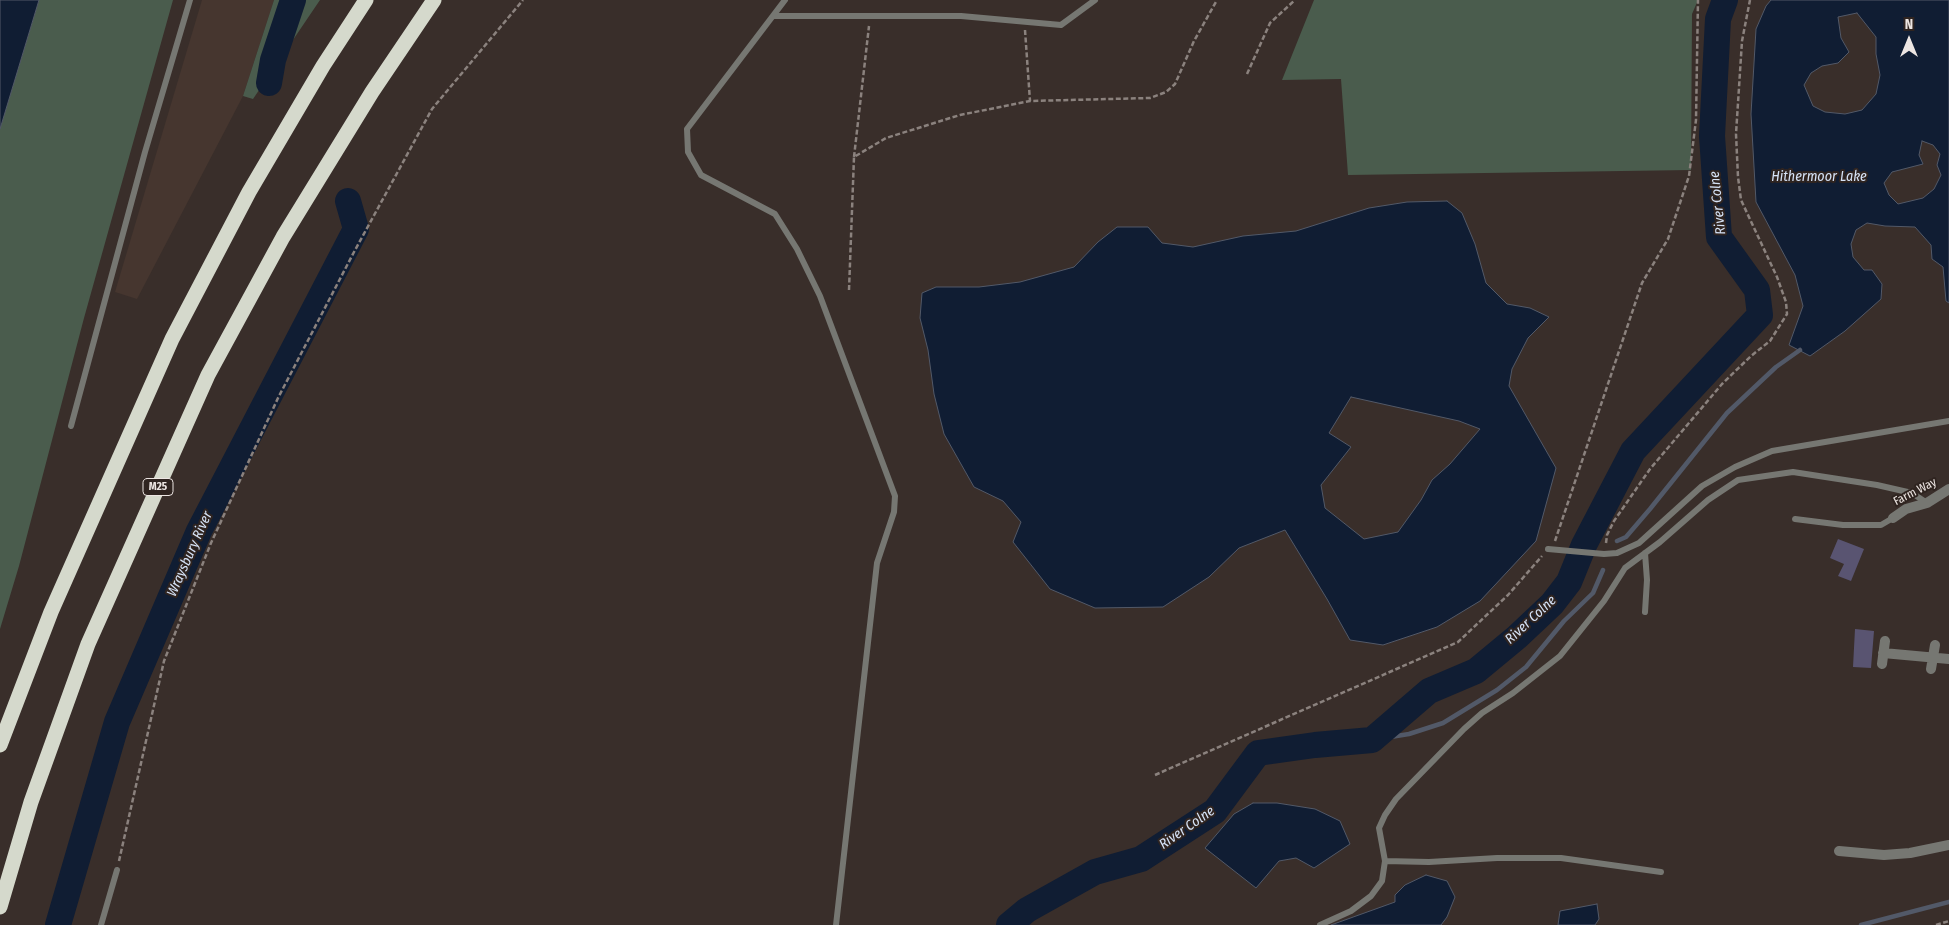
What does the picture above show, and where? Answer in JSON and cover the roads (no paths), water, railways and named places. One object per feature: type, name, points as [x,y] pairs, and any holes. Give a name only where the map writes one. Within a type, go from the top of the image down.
[{"type":"highway","points":[[0,745],[51,612],[172,339],[249,192],[323,66],[366,0]]},
{"type":"highway","name":"M25","points":[[0,907],[31,802],[88,644],[208,375],[288,229],[372,92],[434,0]]},
{"type":"street","name":"Farm Way","points":[[1893,518],[1906,509],[1927,503],[1949,488]]},
{"type":"street","points":[[1882,664],[1885,641]]},
{"type":"street","points":[[1931,669],[1935,645]]},
{"type":"street","points":[[1883,653],[1949,659]]},
{"type":"street","points":[[1839,851],[1884,855],[1910,853],[1949,845]]},
{"type":"lane","points":[[71,426],[145,152],[190,0]]},
{"type":"lane","points":[[785,0],[687,129],[688,152],[701,175],[775,214],[797,249],[826,312],[895,496],[894,512],[877,563],[836,925]]},
{"type":"lane","points":[[773,16],[961,16],[1061,26],[1095,0]]},
{"type":"lane","points":[[1548,549],[1605,554],[1617,552],[1638,542],[1702,486],[1735,467],[1772,451],[1949,421]]},
{"type":"lane","points":[[1320,925],[1351,911],[1371,896],[1382,881],[1385,861],[1379,828],[1396,799],[1476,719],[1560,656],[1604,601],[1625,568],[1708,500],[1738,480],[1793,472],[1912,493],[1927,503]]},
{"type":"lane","points":[[1795,520],[1843,525],[1881,525],[1893,518]]},
{"type":"lane","points":[[1645,552],[1647,580],[1645,612]]},
{"type":"lane","points":[[1385,861],[1429,862],[1497,858],[1561,858],[1662,872]]},
{"type":"lane","points":[[101,925],[117,870]]},
{"type":"water","points":[[0,0],[39,0],[0,129]]},
{"type":"water","name":"Hithermoor Lake","points":[[1771,0],[1949,0],[1949,303],[1946,301],[1943,267],[1932,259],[1931,245],[1915,227],[1867,223],[1856,230],[1851,244],[1853,257],[1864,270],[1872,270],[1882,284],[1881,299],[1845,331],[1810,356],[1789,345],[1803,306],[1795,275],[1756,202],[1751,114],[1756,29],[1766,6]],"holes":[[[1857,13],[1876,37],[1876,54],[1880,75],[1876,94],[1862,110],[1845,114],[1825,112],[1813,106],[1804,85],[1811,73],[1822,66],[1838,63],[1849,52],[1841,38],[1838,17]],[[1922,141],[1933,145],[1940,154],[1937,165],[1941,175],[1934,189],[1923,198],[1898,204],[1889,195],[1884,183],[1892,172],[1923,164],[1919,155]]]},
{"type":"water","points":[[1447,201],[1462,213],[1475,244],[1486,283],[1507,304],[1530,308],[1549,317],[1528,338],[1512,369],[1509,386],[1556,468],[1536,541],[1480,601],[1437,627],[1383,645],[1350,640],[1285,530],[1239,548],[1209,577],[1163,607],[1095,608],[1050,589],[1013,542],[1021,522],[1003,501],[974,487],[944,434],[934,394],[928,350],[920,318],[922,293],[936,287],[979,287],[1020,282],[1074,267],[1098,242],[1117,227],[1148,227],[1162,243],[1193,247],[1243,236],[1296,231],[1369,208],[1407,202]],"holes":[[[1351,397],[1459,421],[1480,429],[1450,464],[1432,480],[1421,500],[1398,532],[1364,539],[1325,508],[1321,485],[1351,447],[1329,433]]]},
{"type":"water","points":[[1253,803],[1277,803],[1315,809],[1340,821],[1350,844],[1314,868],[1296,858],[1279,861],[1256,888],[1205,848],[1234,814]]},
{"type":"water","points":[[1426,875],[1447,881],[1455,897],[1447,917],[1441,925],[1331,925],[1395,902],[1395,895],[1405,885]]},
{"type":"water","points":[[1597,904],[1599,919],[1595,925],[1558,925],[1560,911]]},
{"type":"waterway","name":"Wraysbury River","points":[[269,83],[273,60],[293,0]]},
{"type":"waterway","name":"River Colne","points":[[1009,925],[1027,910],[1095,872],[1141,859],[1215,811],[1258,753],[1372,740],[1429,691],[1476,671],[1517,637],[1552,604],[1569,582],[1584,545],[1633,451],[1760,315],[1757,290],[1719,237],[1712,136],[1718,19],[1725,0]]},
{"type":"waterway","name":"Wraysbury River","points":[[58,925],[117,722],[199,531],[356,229],[348,201]]},
{"type":"waterway","points":[[1617,541],[1626,537],[1727,413],[1776,367],[1800,350]]},
{"type":"waterway","points":[[1372,740],[1409,734],[1443,723],[1497,690],[1526,667],[1564,621],[1593,593],[1603,570]]},
{"type":"waterway","points":[[1861,925],[1949,902]]}]
